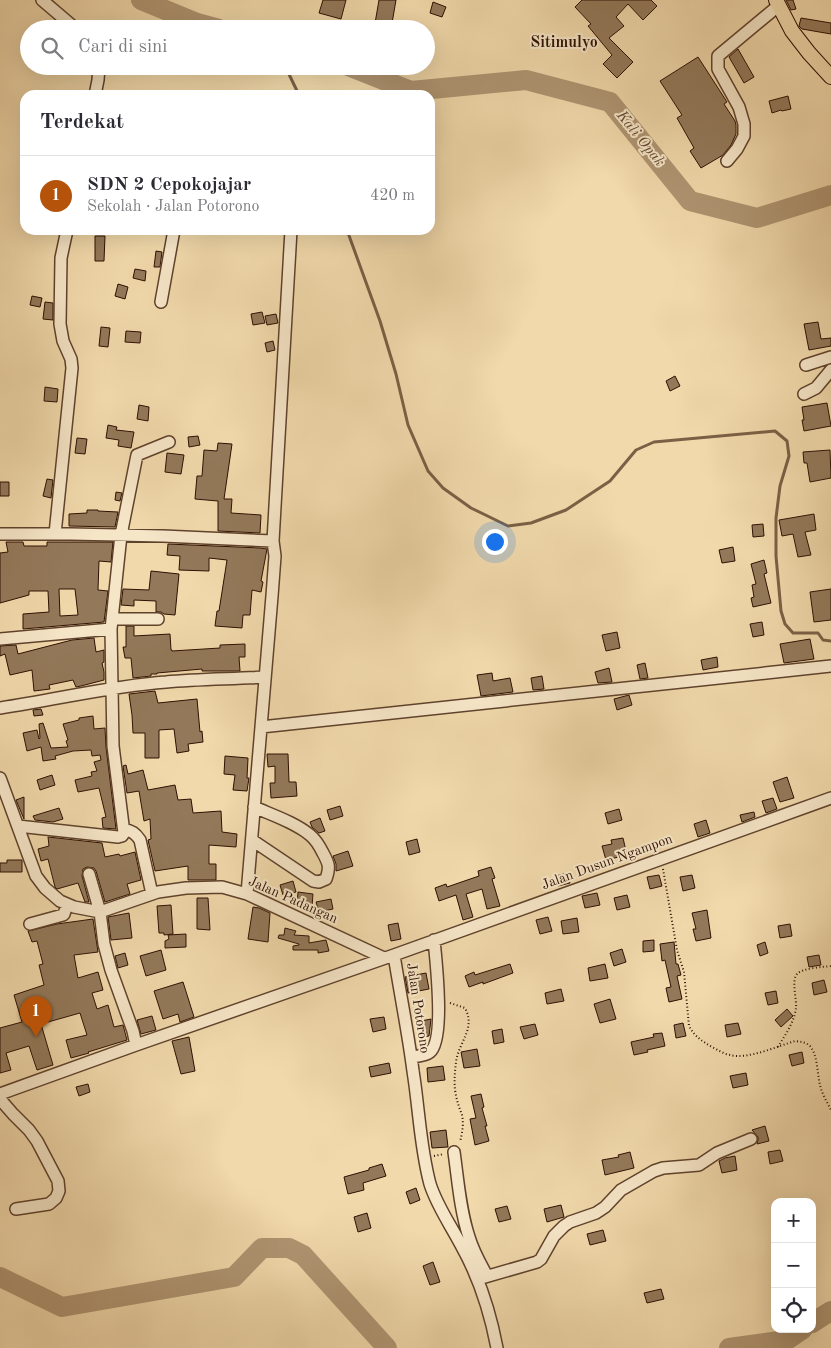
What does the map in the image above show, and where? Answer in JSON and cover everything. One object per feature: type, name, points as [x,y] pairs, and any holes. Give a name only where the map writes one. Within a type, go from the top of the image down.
[{"type":"main road","points":[[777,3],[792,31],[831,77]]},
{"type":"street","points":[[42,0],[65,20]]},
{"type":"street","points":[[727,161],[737,149],[744,136],[744,124],[739,107],[718,69],[718,56],[777,3]]},
{"type":"street","points":[[96,90],[98,75]]},
{"type":"street","points":[[55,534],[72,368],[71,359],[63,341],[60,324],[61,258],[66,235]]},
{"type":"street","points":[[162,302],[173,235]]},
{"type":"street","points":[[247,894],[265,694],[264,677],[274,556],[272,542],[292,235]]},
{"type":"street","points":[[806,365],[831,357]]},
{"type":"street","points":[[804,394],[816,388],[831,370]]},
{"type":"street","points":[[18,826],[118,837],[124,833],[113,746],[112,689],[112,624],[121,535],[137,455],[169,442]]},
{"type":"street","points":[[0,534],[121,535],[272,542]]},
{"type":"street","points":[[0,639],[112,624],[158,620]]},
{"type":"street","points":[[261,728],[831,666]]},
{"type":"street","points":[[0,708],[165,682],[264,677]]},
{"type":"street","name":"Jalan Padangan","points":[[0,778],[36,876],[45,888],[67,905],[100,912],[158,892],[186,888],[222,888],[247,894],[389,956]]},
{"type":"street","name":"Jalan Dusun Ngampon","points":[[389,956],[831,798]]},
{"type":"street","points":[[252,840],[313,881],[319,882],[326,878],[330,869],[321,850],[310,835],[254,807]]},
{"type":"street","points":[[124,829],[132,831],[140,840],[152,894]]},
{"type":"street","points":[[89,874],[100,912],[106,952],[133,1030],[136,1045]]},
{"type":"street","points":[[30,924],[63,915],[67,905]]},
{"type":"street","points":[[411,1057],[431,1051],[435,1045],[438,1023],[438,999],[434,940]]},
{"type":"street","name":"Jalan Potorono","points":[[0,1094],[389,956],[411,1057],[424,1158],[431,1185],[441,1210],[482,1277],[497,1348]]},
{"type":"street","points":[[0,1099],[37,1140],[58,1181],[60,1191],[49,1204],[16,1209]]},
{"type":"street","points":[[454,1152],[463,1213],[482,1277],[537,1262],[541,1259],[554,1236],[564,1226],[596,1213],[621,1190],[654,1171],[663,1168],[699,1165],[717,1153],[750,1139]]},
{"type":"path","points":[[662,859],[678,950],[684,972],[689,1026],[693,1033],[699,1040],[732,1056],[748,1055],[795,1042],[804,1042],[810,1046],[814,1055],[820,1085],[831,1110]]},
{"type":"path","points":[[778,1047],[794,1016],[796,1007],[795,978],[797,974],[802,970],[831,966]]},
{"type":"path","points":[[424,1158],[454,1152],[460,1145],[462,1134],[462,1117],[457,1103],[454,1077],[458,1051],[470,1025],[469,1016],[465,1008],[438,999]]},
{"type":"building","points":[[323,0],[346,0],[341,19],[319,13]]},
{"type":"building","points":[[379,0],[396,0],[393,20],[376,20]]},
{"type":"building","points":[[582,0],[651,0],[657,6],[643,20],[628,4],[616,17],[624,26],[609,38],[633,62],[617,78],[603,64],[612,55],[588,26],[591,24],[575,7]]},
{"type":"building","points":[[786,0],[793,0],[796,9],[791,10]]},
{"type":"building","points":[[433,2],[446,7],[442,17],[430,13]]},
{"type":"building","points":[[801,18],[831,23],[831,34],[802,29],[799,26]]},
{"type":"building","points":[[738,49],[754,77],[744,83],[729,57]]},
{"type":"building","points":[[698,57],[727,102],[724,104],[736,125],[736,134],[731,145],[723,155],[701,168],[690,151],[694,148],[677,118],[682,115],[660,81]]},
{"type":"building","points":[[788,96],[791,109],[772,113],[769,101]]},
{"type":"building","points":[[95,236],[105,236],[104,261],[95,261]]},
{"type":"building","points":[[156,251],[162,252],[160,267],[154,267]]},
{"type":"building","points":[[135,269],[146,271],[145,281],[133,278]]},
{"type":"building","points":[[118,284],[128,287],[125,299],[115,296]]},
{"type":"building","points":[[32,296],[42,298],[40,307],[30,305]]},
{"type":"building","points":[[45,302],[53,303],[53,320],[43,319]]},
{"type":"building","points":[[262,312],[265,323],[253,325],[251,314]]},
{"type":"building","points":[[276,314],[278,323],[267,325],[265,316]]},
{"type":"building","points":[[818,322],[821,339],[831,338],[831,346],[809,350],[804,324]]},
{"type":"building","points":[[101,327],[110,328],[108,347],[99,346]]},
{"type":"building","points":[[126,331],[141,332],[140,343],[125,342]]},
{"type":"building","points":[[273,341],[275,350],[267,352],[265,343]]},
{"type":"building","points":[[675,376],[680,386],[670,391],[666,381]]},
{"type":"building","points":[[45,387],[58,389],[57,402],[44,401]]},
{"type":"building","points":[[827,403],[831,426],[804,431],[802,407]]},
{"type":"building","points":[[139,405],[149,407],[148,421],[137,419]]},
{"type":"building","points":[[108,425],[117,427],[116,430],[134,432],[131,448],[118,446],[119,440],[106,438]]},
{"type":"building","points":[[198,436],[200,445],[189,447],[188,437]]},
{"type":"building","points":[[77,438],[87,439],[85,454],[75,453]]},
{"type":"building","points":[[218,443],[232,444],[224,499],[232,499],[231,513],[261,515],[260,533],[218,531],[218,501],[195,499],[197,476],[202,476],[204,450],[217,451]]},
{"type":"building","points":[[830,450],[831,478],[810,482],[807,463],[804,463],[803,452]]},
{"type":"building","points":[[167,453],[184,455],[181,474],[165,472]]},
{"type":"building","points":[[47,479],[53,480],[51,498],[43,496]]},
{"type":"building","points":[[0,482],[9,482],[9,496],[0,496]]},
{"type":"building","points":[[116,492],[122,493],[120,501],[115,500]]},
{"type":"building","points":[[87,510],[118,512],[115,527],[69,526],[69,514],[87,513]]},
{"type":"building","points":[[814,514],[816,530],[805,532],[811,555],[798,557],[793,534],[782,536],[779,520]]},
{"type":"building","points":[[763,524],[764,536],[753,537],[752,525]]},
{"type":"building","points":[[6,542],[23,542],[24,546],[47,546],[47,542],[113,542],[111,562],[99,561],[98,590],[108,591],[104,622],[23,629],[23,614],[49,612],[48,591],[29,591],[29,595],[0,603],[0,553],[8,552]],"holes":[[[59,589],[75,589],[78,615],[60,616]]]},
{"type":"building","points":[[168,544],[267,549],[261,581],[263,582],[261,592],[252,590],[250,615],[243,615],[242,628],[215,626],[227,560],[209,558],[209,571],[179,570],[180,556],[167,555]]},
{"type":"building","points":[[733,547],[735,561],[722,563],[719,550]]},
{"type":"building","points":[[764,560],[767,573],[764,574],[771,603],[753,607],[751,598],[754,597],[752,585],[756,584],[751,564]]},
{"type":"building","points":[[151,571],[179,574],[175,615],[156,612],[156,601],[134,600],[134,606],[121,605],[123,589],[149,590]]},
{"type":"building","points":[[831,589],[831,620],[814,622],[810,592]]},
{"type":"building","points":[[762,622],[764,635],[753,637],[750,624]]},
{"type":"building","points":[[126,626],[134,626],[134,636],[170,634],[172,651],[220,648],[220,645],[245,644],[245,657],[239,657],[240,671],[202,671],[202,669],[157,673],[151,674],[151,676],[133,678],[131,658],[125,658],[123,647],[126,647]]},
{"type":"building","points":[[617,632],[620,648],[606,651],[602,635]]},
{"type":"building","points":[[94,638],[96,652],[104,650],[104,662],[102,663],[104,680],[76,687],[73,680],[49,685],[50,689],[34,691],[32,670],[10,675],[5,654],[0,656],[0,646],[16,645],[18,654],[72,640]]},
{"type":"building","points":[[810,639],[814,659],[784,663],[780,644]]},
{"type":"building","points":[[717,657],[718,667],[703,670],[701,660]]},
{"type":"building","points":[[645,663],[648,678],[640,679],[637,665]]},
{"type":"building","points":[[609,668],[612,682],[598,683],[595,672]]},
{"type":"building","points":[[492,673],[493,681],[510,678],[513,692],[481,696],[477,675]]},
{"type":"building","points":[[542,676],[544,689],[533,690],[531,678]]},
{"type":"building","points":[[155,691],[158,703],[197,699],[200,732],[202,731],[203,742],[188,744],[189,751],[177,753],[174,729],[159,730],[159,758],[145,758],[145,733],[133,733],[129,694]]},
{"type":"building","points":[[629,695],[632,705],[617,710],[614,699]]},
{"type":"building","points":[[41,709],[43,715],[34,716],[33,710]]},
{"type":"building","points":[[93,716],[94,729],[105,728],[116,829],[103,828],[102,818],[106,817],[99,788],[78,792],[75,780],[92,776],[91,772],[97,771],[94,762],[101,760],[100,755],[92,756],[91,750],[73,751],[55,756],[56,759],[43,761],[41,747],[27,751],[23,733],[37,730],[39,739],[39,724],[43,723],[51,748],[68,747],[63,724],[79,720],[79,718]]},
{"type":"building","points":[[267,754],[288,754],[289,782],[296,782],[297,796],[271,798],[270,783],[275,783],[275,766],[268,767]]},
{"type":"building","points":[[225,756],[248,758],[247,778],[249,778],[247,791],[233,790],[235,775],[224,774]]},
{"type":"building","points":[[126,765],[128,774],[143,770],[148,790],[175,785],[178,800],[191,799],[193,813],[221,811],[222,832],[237,834],[236,847],[209,845],[209,864],[216,864],[216,880],[188,880],[188,866],[155,871],[148,840],[151,839],[150,819],[144,821],[139,791],[127,793],[123,766]]},
{"type":"building","points":[[52,775],[55,785],[40,790],[37,780]]},
{"type":"building","points":[[787,777],[794,798],[780,802],[773,782]]},
{"type":"building","points":[[24,797],[24,819],[16,800]]},
{"type":"building","points":[[773,798],[777,809],[766,813],[762,801]]},
{"type":"building","points":[[340,806],[343,816],[330,820],[327,810]]},
{"type":"building","points":[[59,808],[63,819],[53,822],[35,820],[33,816]]},
{"type":"building","points":[[619,809],[622,820],[608,824],[605,813]]},
{"type":"building","points":[[754,812],[755,817],[742,822],[740,815]]},
{"type":"building","points":[[320,818],[325,831],[319,833],[312,827],[310,822]]},
{"type":"building","points":[[706,820],[710,833],[698,837],[694,824]]},
{"type":"building","points":[[48,837],[102,843],[105,857],[135,852],[141,880],[127,884],[130,894],[105,902],[96,871],[94,868],[87,867],[83,869],[82,876],[89,902],[85,902],[78,883],[57,889],[55,887],[48,859],[41,861],[38,849],[49,846]]},
{"type":"building","points":[[623,838],[627,855],[606,860],[602,846],[612,844],[611,840]]},
{"type":"building","points":[[417,839],[420,852],[409,855],[406,842]]},
{"type":"building","points":[[348,851],[353,866],[336,871],[333,856]]},
{"type":"building","points":[[7,860],[22,860],[22,872],[0,872],[0,863],[7,863]]},
{"type":"building","points":[[491,867],[495,878],[492,879],[500,906],[487,909],[482,889],[466,894],[473,917],[463,920],[456,895],[439,901],[435,888],[446,884],[447,887],[479,876],[478,871]]},
{"type":"building","points":[[567,873],[570,883],[558,886],[556,876]]},
{"type":"building","points":[[659,875],[662,886],[650,889],[647,877]]},
{"type":"building","points":[[692,875],[695,888],[683,891],[680,877]]},
{"type":"building","points":[[293,881],[296,892],[283,895],[280,885]]},
{"type":"building","points":[[298,892],[313,894],[312,907],[297,905]]},
{"type":"building","points":[[597,893],[600,905],[585,908],[582,896]]},
{"type":"building","points":[[627,895],[630,907],[617,910],[614,898]]},
{"type":"building","points":[[197,898],[208,898],[210,930],[197,929]]},
{"type":"building","points":[[331,899],[333,909],[319,912],[316,902]]},
{"type":"building","points":[[171,905],[173,934],[164,935],[164,933],[159,933],[157,906]]},
{"type":"building","points":[[253,907],[270,913],[268,942],[248,939]]},
{"type":"building","points":[[707,910],[711,938],[696,941],[693,929],[696,929],[692,913]]},
{"type":"building","points":[[129,913],[132,938],[111,940],[108,917]]},
{"type":"building","points":[[548,917],[552,931],[540,934],[536,920]]},
{"type":"building","points":[[577,918],[579,932],[563,934],[561,921]]},
{"type":"building","points":[[93,919],[98,952],[74,955],[78,978],[98,972],[103,990],[92,993],[97,1009],[108,1005],[114,1027],[123,1025],[127,1040],[71,1058],[66,1040],[87,1035],[80,1013],[41,1024],[53,1065],[37,1070],[29,1046],[6,1053],[11,1070],[0,1073],[0,1028],[22,1022],[14,995],[44,985],[39,965],[43,964],[37,941],[32,942],[28,931],[57,924]]},
{"type":"building","points":[[398,923],[401,939],[391,941],[388,925]]},
{"type":"building","points":[[790,924],[792,936],[780,938],[778,926]]},
{"type":"building","points":[[285,928],[296,931],[294,935],[309,936],[309,943],[326,940],[329,951],[318,953],[318,950],[293,950],[293,946],[299,944],[278,938],[279,935],[284,935]]},
{"type":"building","points":[[186,934],[186,947],[165,948],[165,941],[169,939],[168,935]]},
{"type":"building","points":[[654,940],[654,951],[643,952],[643,941]]},
{"type":"building","points":[[674,942],[676,964],[678,964],[681,975],[677,976],[682,999],[669,1002],[666,988],[671,987],[665,960],[662,961],[660,944]]},
{"type":"building","points":[[765,942],[768,953],[760,956],[757,945]]},
{"type":"building","points":[[622,949],[626,962],[614,966],[610,953]]},
{"type":"building","points":[[161,950],[166,970],[146,976],[140,956]]},
{"type":"building","points":[[125,953],[128,965],[118,968],[115,956]]},
{"type":"building","points":[[819,955],[821,965],[809,967],[807,957]]},
{"type":"building","points":[[510,964],[513,973],[469,987],[465,976],[474,972],[475,975]]},
{"type":"building","points":[[605,964],[608,978],[590,981],[588,968]]},
{"type":"building","points":[[426,973],[429,989],[408,993],[405,977]]},
{"type":"building","points":[[824,980],[827,992],[814,995],[812,983]]},
{"type":"building","points":[[183,982],[194,1017],[180,1022],[178,1014],[163,1019],[154,991]]},
{"type":"building","points":[[561,989],[564,1001],[547,1004],[545,993]]},
{"type":"building","points":[[776,991],[778,1003],[768,1005],[765,993]]},
{"type":"building","points":[[610,999],[616,1019],[600,1023],[594,1004]]},
{"type":"building","points":[[787,1009],[793,1016],[781,1027],[775,1020]]},
{"type":"building","points":[[152,1016],[156,1030],[141,1034],[137,1020]]},
{"type":"building","points":[[384,1017],[386,1029],[373,1032],[370,1019]]},
{"type":"building","points":[[431,1019],[429,1036],[423,1037],[421,1021]]},
{"type":"building","points":[[683,1023],[686,1036],[676,1038],[674,1025]]},
{"type":"building","points":[[738,1023],[741,1034],[727,1037],[725,1025]]},
{"type":"building","points":[[535,1024],[538,1035],[524,1039],[520,1027]]},
{"type":"building","points":[[502,1029],[504,1042],[494,1044],[492,1031]]},
{"type":"building","points":[[662,1033],[665,1046],[634,1055],[631,1042],[654,1037],[653,1034]]},
{"type":"building","points":[[189,1037],[195,1071],[181,1074],[172,1041]]},
{"type":"building","points":[[477,1049],[480,1066],[464,1068],[461,1052]]},
{"type":"building","points":[[802,1052],[804,1063],[792,1066],[789,1055]]},
{"type":"building","points":[[389,1063],[391,1073],[371,1077],[369,1067]]},
{"type":"building","points":[[443,1066],[445,1080],[428,1082],[427,1068]]},
{"type":"building","points":[[746,1073],[748,1085],[733,1088],[730,1076]]},
{"type":"building","points":[[88,1084],[90,1092],[79,1096],[76,1087]]},
{"type":"building","points":[[481,1094],[489,1141],[475,1145],[470,1119],[476,1118],[471,1096]]},
{"type":"building","points":[[765,1126],[769,1141],[757,1144],[758,1137],[752,1130]]},
{"type":"building","points":[[446,1130],[448,1147],[432,1148],[430,1132]]},
{"type":"building","points":[[780,1150],[783,1161],[770,1164],[768,1152]]},
{"type":"building","points":[[630,1152],[634,1168],[605,1175],[602,1160],[619,1157],[618,1155]]},
{"type":"building","points":[[735,1156],[737,1170],[722,1173],[719,1161]]},
{"type":"building","points":[[382,1164],[386,1176],[363,1183],[364,1190],[348,1194],[344,1177]]},
{"type":"building","points":[[416,1188],[420,1200],[410,1204],[406,1192]]},
{"type":"building","points":[[561,1205],[564,1217],[547,1222],[544,1209]]},
{"type":"building","points":[[507,1206],[511,1219],[499,1222],[495,1209]]},
{"type":"building","points":[[367,1213],[371,1228],[358,1232],[354,1217]]},
{"type":"building","points":[[603,1230],[606,1241],[590,1245],[587,1234]]},
{"type":"building","points":[[433,1262],[440,1282],[430,1285],[423,1266]]},
{"type":"building","points":[[661,1289],[664,1299],[647,1303],[644,1293]]},
{"type":"waterway","name":"Kali Opak","points":[[141,0],[190,20]]},
{"type":"waterway","points":[[289,75],[297,90]]},
{"type":"waterway","name":"Kali Opak","points":[[371,75],[408,90]]},
{"type":"waterway","name":"Kali Opak","points":[[421,90],[526,80],[610,102],[690,201],[757,218],[831,195]]},
{"type":"waterway","points":[[349,235],[380,321],[396,374],[408,425],[428,471],[443,488],[471,508],[508,526],[531,523],[566,510],[610,481],[636,450],[654,442],[775,431],[787,441],[789,456],[780,486],[776,518],[776,556],[781,611],[785,624],[793,633],[818,633],[823,640],[831,641]]},
{"type":"waterway","points":[[0,1277],[62,1307],[234,1277],[262,1248],[289,1248],[303,1255],[387,1348]]},
{"type":"waterway","points":[[816,1320],[831,1311]]},
{"type":"waterway","points":[[729,1348],[787,1340],[797,1333]]},
{"type":"place","name":"SDN 2 Cepokojajar","points":[[36,1037]]},
{"type":"district","name":"Sitimulyo","points":[[564,43]]}]
